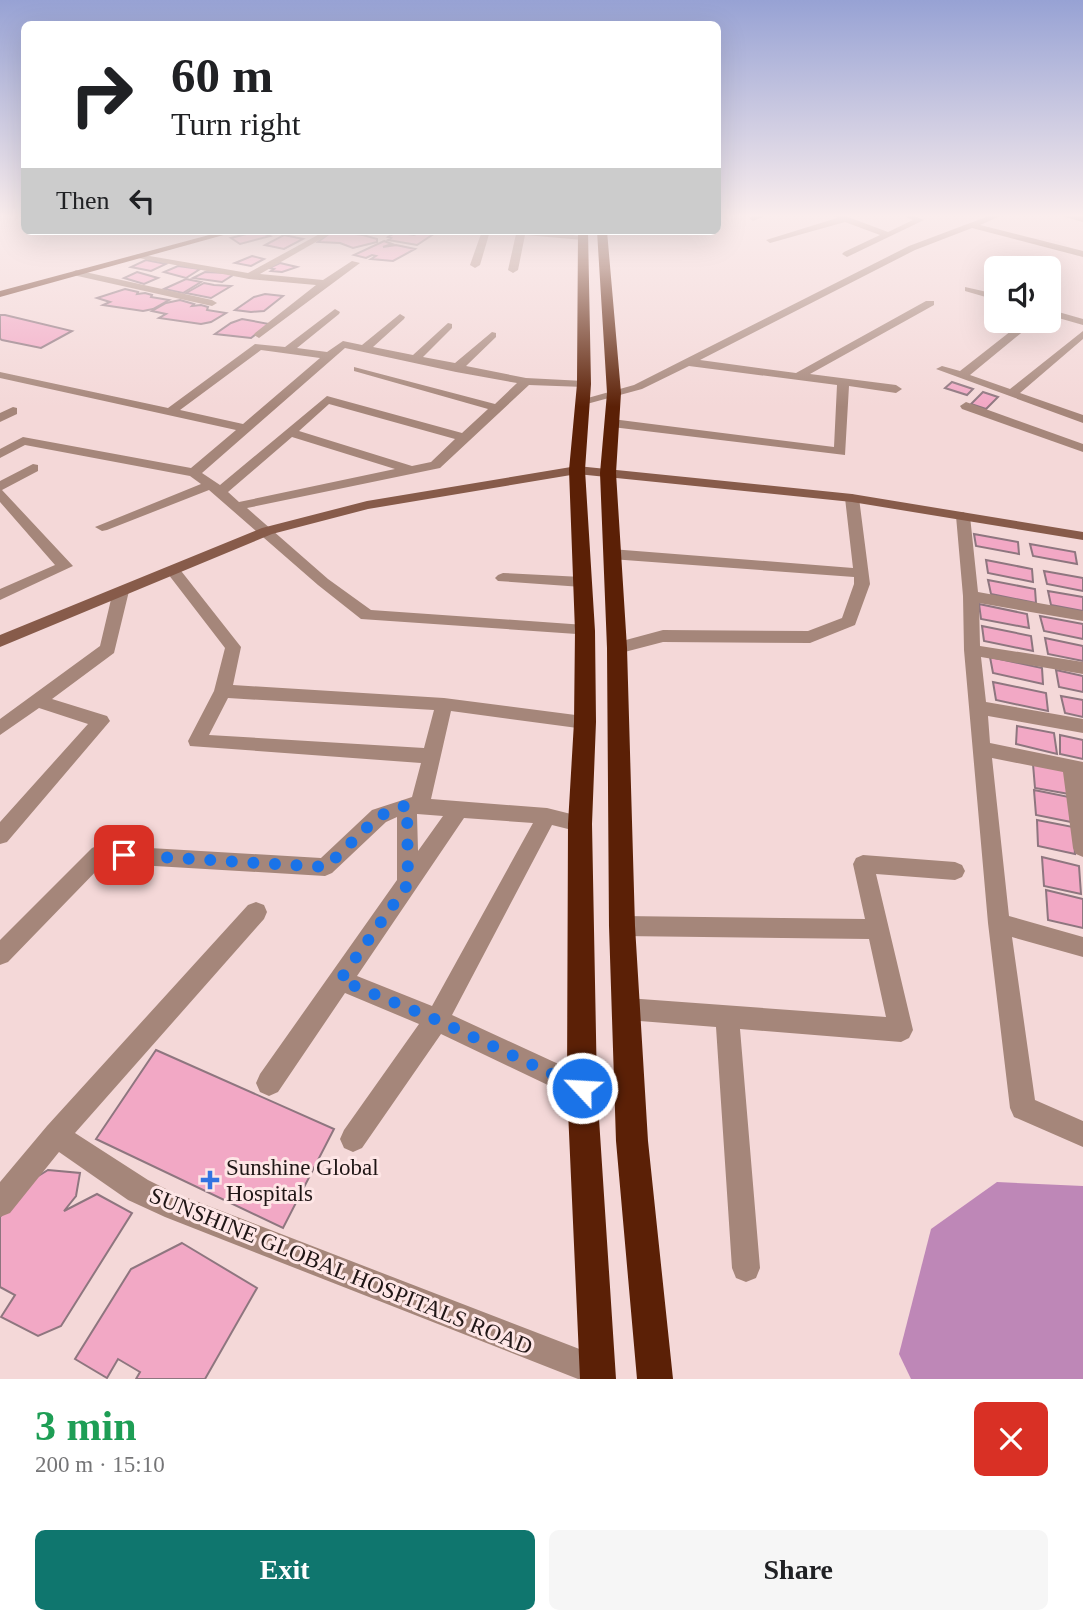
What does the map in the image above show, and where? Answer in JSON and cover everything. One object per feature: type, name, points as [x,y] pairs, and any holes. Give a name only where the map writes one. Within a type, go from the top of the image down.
[{"type":"highway","points":[[587,278],[577,470],[585,631],[585,722],[580,824],[582,1088],[597,1375]]},
{"type":"highway","points":[[596,278],[614,393],[608,473],[617,648],[622,926],[632,1141],[655,1379]]},
{"type":"main road","points":[[0,287],[33,278]]},
{"type":"main road","points":[[0,294],[57,278]]},
{"type":"street","points":[[100,278],[212,303]]},
{"type":"street","points":[[271,278],[325,284]]},
{"type":"street","points":[[259,335],[333,278]]},
{"type":"street","points":[[194,473],[343,344],[456,369],[583,392],[614,393],[638,387],[852,278]]},
{"type":"street","points":[[968,289],[984,294]]},
{"type":"street","points":[[797,377],[930,303]]},
{"type":"street","points":[[289,349],[335,312]]},
{"type":"street","points":[[1061,316],[1083,322]]},
{"type":"street","points":[[364,349],[400,317]]},
{"type":"street","points":[[414,360],[448,327]]},
{"type":"street","points":[[961,376],[1016,333]]},
{"type":"street","points":[[1011,394],[1083,334]]},
{"type":"street","points":[[456,369],[492,335]]},
{"type":"street","points":[[170,412],[259,346],[328,356]]},
{"type":"street","points":[[688,362],[896,389]]},
{"type":"street","points":[[358,369],[497,408]]},
{"type":"street","points":[[942,369],[1077,417],[1083,404]]},
{"type":"street","points":[[0,375],[245,428]]},
{"type":"street","points":[[238,506],[435,465],[526,381]]},
{"type":"street","points":[[612,423],[840,452],[843,384]]},
{"type":"street","points":[[102,527],[215,488],[290,432],[327,400],[464,438]]},
{"type":"street","points":[[966,406],[1083,448]]},
{"type":"street","points":[[0,418],[13,411]]},
{"type":"street","points":[[290,432],[410,470]]},
{"type":"street","points":[[0,454],[23,441],[194,473],[238,506],[323,582],[367,615],[585,631]]},
{"type":"street","points":[[0,487],[33,468]]},
{"type":"street","points":[[0,641],[267,531],[367,505],[577,470],[852,499],[1083,536]]},
{"type":"street","points":[[0,494],[65,566],[0,594]]},
{"type":"street","points":[[617,648],[663,636],[810,637],[849,621],[862,584],[852,499]]},
{"type":"street","points":[[963,516],[971,596],[972,650],[980,708],[999,923],[1023,1108],[1083,1134]]},
{"type":"street","points":[[611,554],[861,573]]},
{"type":"street","points":[[173,570],[233,647],[223,691],[197,741],[432,756]]},
{"type":"street","points":[[503,579],[582,582]]},
{"type":"street","points":[[0,728],[108,649],[121,591]]},
{"type":"street","points":[[971,596],[1083,616]]},
{"type":"street","points":[[972,650],[1083,668]]},
{"type":"street","points":[[223,691],[444,704],[585,722]]},
{"type":"street","points":[[0,836],[101,721],[37,701]]},
{"type":"street","points":[[408,884],[413,806],[432,756],[444,704]]},
{"type":"street","points":[[980,708],[1083,726]]},
{"type":"street","points":[[984,749],[1078,768],[1083,848]]},
{"type":"street","points":[[0,955],[99,854],[326,867],[379,816],[413,806],[547,816],[580,824]]},
{"type":"street","points":[[269,1083],[459,809]]},
{"type":"street","points":[[353,1139],[437,1020],[547,816]]},
{"type":"street","points":[[627,1009],[901,1030],[863,864],[955,871]]},
{"type":"street","points":[[0,1203],[56,1135],[256,912]]},
{"type":"street","points":[[999,923],[1083,947]]},
{"type":"street","points":[[622,926],[877,929]]},
{"type":"street","points":[[340,980],[437,1020],[582,1088]]},
{"type":"street","points":[[727,1018],[746,1268]]},
{"type":"street","name":"SUNSHINE GLOBAL HOSPITALS ROAD","points":[[56,1135],[138,1190],[165,1203],[597,1375]]},
{"type":"shaded area","points":[[997,1182],[1083,1186],[1083,1379],[911,1379],[899,1354],[931,1229]]},
{"type":"building","points":[[125,278],[157,278],[144,284]]},
{"type":"building","points":[[196,278],[228,278],[222,282]]},
{"type":"building","points":[[186,279],[201,282],[183,293],[164,289]]},
{"type":"building","points":[[204,283],[231,286],[211,298],[186,293]]},
{"type":"building","points":[[125,289],[169,300],[143,311],[103,305],[110,302],[97,298]]},
{"type":"building","points":[[265,294],[283,296],[264,311],[235,310],[254,297]]},
{"type":"building","points":[[180,300],[194,304],[192,306],[201,305],[208,307],[207,310],[226,313],[211,322],[201,324],[159,318],[166,314],[152,311],[166,303]]},
{"type":"building","points":[[0,315],[72,331],[41,348],[2,340]]},
{"type":"building","points":[[242,319],[269,324],[251,338],[215,334],[231,323]]},
{"type":"building","points":[[952,382],[973,389],[967,395],[945,388]]},
{"type":"building","points":[[983,392],[998,397],[986,409],[971,404]]},
{"type":"building","points":[[974,534],[1018,542],[1019,554],[976,546]]},
{"type":"building","points":[[1030,544],[1075,552],[1077,564],[1033,556]]},
{"type":"building","points":[[986,560],[1032,569],[1033,582],[988,573]]},
{"type":"building","points":[[1044,571],[1083,578],[1083,591],[1047,584]]},
{"type":"building","points":[[988,580],[1035,589],[1036,603],[991,594]]},
{"type":"building","points":[[1048,591],[1083,597],[1083,611],[1051,605]]},
{"type":"building","points":[[979,604],[1027,614],[1029,628],[981,619]]},
{"type":"building","points":[[1040,616],[1083,624],[1083,639],[1044,631]]},
{"type":"building","points":[[982,626],[1031,636],[1033,651],[984,641]]},
{"type":"building","points":[[1045,638],[1083,646],[1083,661],[1048,654]]},
{"type":"building","points":[[990,657],[1042,668],[1043,684],[993,673]]},
{"type":"building","points":[[1056,670],[1083,676],[1083,692],[1059,687]]},
{"type":"building","points":[[993,682],[1046,693],[1048,711],[996,700]]},
{"type":"building","points":[[1061,696],[1083,700],[1083,717],[1065,713]]},
{"type":"building","points":[[1017,726],[1054,733],[1057,754],[1016,744]]},
{"type":"building","points":[[1060,735],[1083,740],[1083,759],[1060,754]]},
{"type":"building","points":[[1033,764],[1067,771],[1069,794],[1035,788]]},
{"type":"building","points":[[1034,790],[1069,797],[1071,822],[1036,815]]},
{"type":"building","points":[[1037,820],[1073,827],[1075,854],[1038,846]]},
{"type":"building","points":[[1042,857],[1079,866],[1081,894],[1044,886]]},
{"type":"building","points":[[1046,890],[1083,899],[1083,928],[1048,920]]},
{"type":"building","points":[[156,1050],[334,1129],[283,1228],[96,1139]]},
{"type":"building","points":[[48,1170],[80,1173],[76,1196],[64,1211],[97,1194],[132,1213],[61,1326],[38,1336],[1,1317],[15,1295],[0,1287],[0,1217],[27,1183]]},
{"type":"building","points":[[182,1243],[257,1288],[205,1379],[136,1379],[140,1372],[118,1359],[107,1378],[75,1359],[131,1269]]},
{"type":"place","name":"Sunshine Global Hospitals","points":[[210,1180]]},
{"type":"route","points":[[124,855],[326,867],[379,816],[407,805],[408,884],[340,980],[437,1020],[582,1088]]}]
